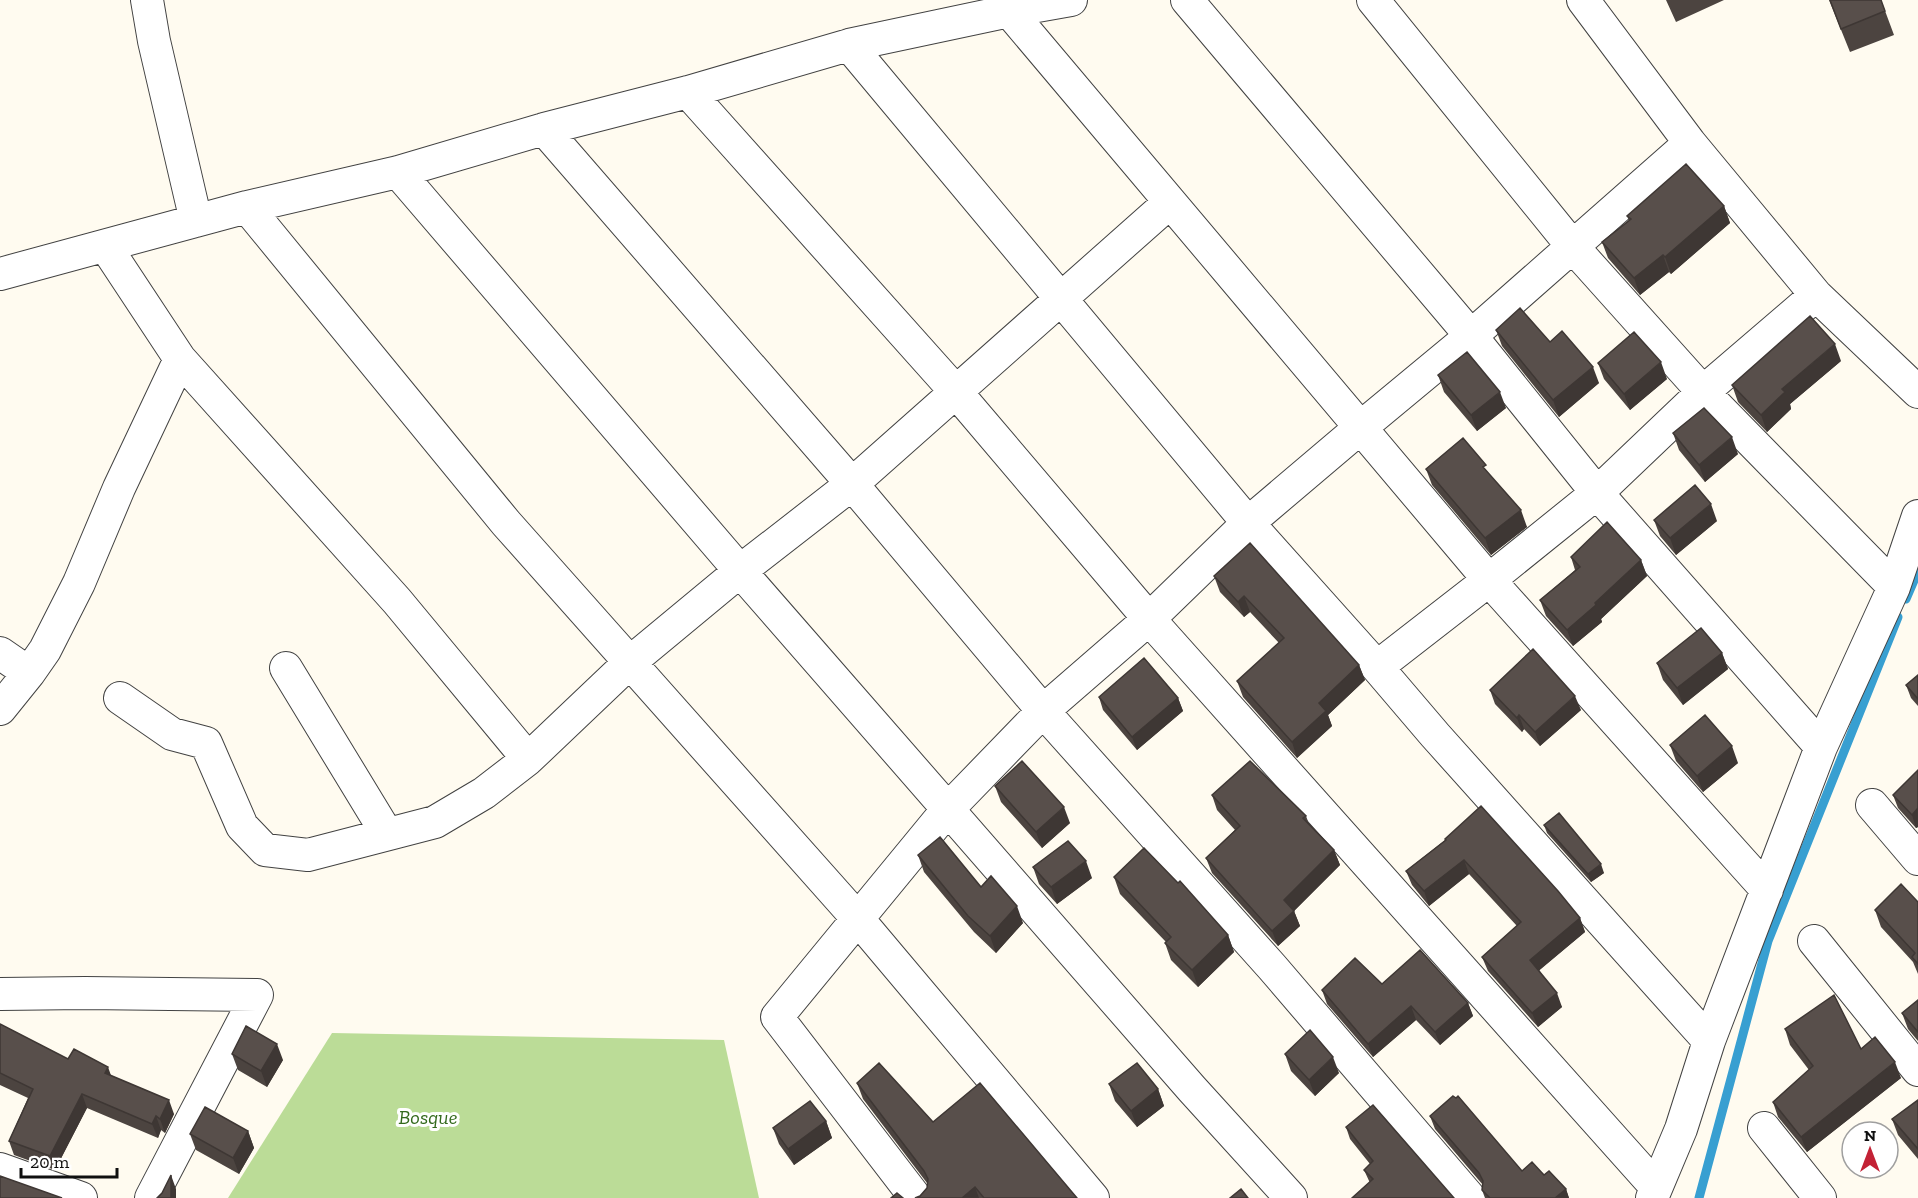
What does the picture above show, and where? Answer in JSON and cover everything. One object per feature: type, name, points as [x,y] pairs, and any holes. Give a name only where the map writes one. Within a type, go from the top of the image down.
[{"type":"street","points":[[147,0],[154,41],[196,221]]},
{"type":"street","points":[[0,274],[247,207],[398,172],[544,129],[688,92],[849,45],[1071,0]]},
{"type":"street","points":[[1187,0],[1471,336],[1597,493],[1821,747]]},
{"type":"street","points":[[1373,0],[1574,247],[1703,392],[1894,587]]},
{"type":"street","points":[[1582,0],[1690,142],[1816,295],[1918,392]]},
{"type":"street","points":[[1010,11],[1489,580],[1767,890]]},
{"type":"street","points":[[849,45],[1248,523],[1709,1041]]},
{"type":"street","points":[[688,92],[957,393],[1149,619],[1654,1193],[1681,1129],[1709,1041],[1821,747],[1894,587],[1918,516]]},
{"type":"street","points":[[544,129],[852,484],[1043,711],[1272,967],[1470,1198]]},
{"type":"street","points":[[916,1198],[777,1017],[948,809],[1043,711],[1149,619],[1248,523],[1471,336],[1690,142]]},
{"type":"street","points":[[398,172],[740,571],[1192,1089],[1291,1198]]},
{"type":"street","points":[[120,698],[172,734],[206,743],[242,826],[265,850],[308,855],[435,822],[484,793],[528,759],[629,663],[740,571],[852,484],[1170,202]]},
{"type":"street","points":[[247,207],[506,523],[858,920],[1094,1198]]},
{"type":"street","points":[[106,247],[180,359],[397,601],[528,759]]},
{"type":"street","points":[[1377,667],[1597,493],[1703,392],[1816,295]]},
{"type":"street","points":[[0,709],[45,650],[79,583],[119,488],[180,359]]},
{"type":"street","points":[[0,653],[29,673]]},
{"type":"street","points":[[286,668],[387,834]]},
{"type":"street","points":[[1872,805],[1918,859]]},
{"type":"street","points":[[1814,941],[1918,1070]]},
{"type":"street","points":[[0,994],[257,995],[151,1198]]},
{"type":"street","points":[[1764,1128],[1820,1198]]},
{"type":"street","points":[[0,1169],[81,1198]]},
{"type":"green space","name":"Bosque","points":[[332,1033],[724,1040],[759,1198],[228,1198]]},
{"type":"building","points":[[1830,0],[1881,0],[1885,11],[1841,29]]},
{"type":"building","points":[[1686,164],[1724,206],[1665,257],[1663,255],[1634,278],[1602,242],[1631,219],[1627,216]]},
{"type":"building","points":[[1520,308],[1550,342],[1562,331],[1593,367],[1553,400],[1496,330]]},
{"type":"building","points":[[1810,316],[1835,344],[1782,389],[1785,392],[1761,415],[1732,385]]},
{"type":"building","points":[[1634,332],[1661,362],[1624,394],[1598,363]]},
{"type":"building","points":[[1467,352],[1500,392],[1471,415],[1438,375]]},
{"type":"building","points":[[1704,408],[1732,437],[1699,465],[1673,433]]},
{"type":"building","points":[[1463,438],[1486,465],[1483,467],[1521,510],[1485,538],[1426,469]]},
{"type":"building","points":[[1695,485],[1711,504],[1670,538],[1654,520]]},
{"type":"building","points":[[1607,522],[1641,560],[1567,630],[1540,600],[1580,567],[1571,557]]},
{"type":"building","points":[[1250,543],[1359,665],[1319,703],[1326,711],[1292,742],[1237,681],[1284,638],[1244,596],[1238,602],[1214,576]]},
{"type":"building","points":[[1701,628],[1722,653],[1677,688],[1657,663]]},
{"type":"building","points":[[1533,649],[1575,696],[1535,732],[1519,715],[1517,718],[1490,690]]},
{"type":"building","points":[[1144,658],[1178,698],[1132,737],[1099,697]]},
{"type":"building","points":[[1918,675],[1918,699],[1906,685]]},
{"type":"building","points":[[1705,715],[1732,746],[1697,776],[1670,745]]},
{"type":"building","points":[[1022,761],[1064,807],[1036,832],[995,786]]},
{"type":"building","points":[[1250,761],[1306,816],[1303,818],[1334,850],[1284,900],[1294,911],[1272,931],[1206,858],[1240,826],[1212,795]]},
{"type":"building","points":[[1918,770],[1918,808],[1912,815],[1893,795]]},
{"type":"building","points":[[1481,806],[1580,918],[1530,960],[1557,993],[1532,1013],[1482,957],[1521,922],[1464,860],[1424,891],[1406,871],[1446,840]]},
{"type":"building","points":[[1559,813],[1601,864],[1588,874],[1544,825]]},
{"type":"building","points":[[940,837],[981,887],[991,876],[1017,906],[990,936],[968,916],[918,855]]},
{"type":"building","points":[[1068,841],[1086,861],[1051,887],[1033,867]]},
{"type":"building","points":[[1144,848],[1178,883],[1180,881],[1228,935],[1192,970],[1165,943],[1171,937],[1114,877]]},
{"type":"building","points":[[1901,884],[1918,902],[1918,964],[1912,957],[1915,953],[1875,910]]},
{"type":"building","points":[[1420,950],[1468,1003],[1435,1032],[1411,1006],[1368,1044],[1322,990],[1355,958],[1382,984]]},
{"type":"building","points":[[1834,995],[1861,1049],[1875,1037],[1895,1062],[1801,1137],[1773,1102],[1813,1066],[1785,1029]]},
{"type":"building","points":[[1918,1000],[1918,1032],[1902,1013]]},
{"type":"building","points":[[0,1024],[68,1059],[74,1049],[108,1067],[105,1073],[169,1100],[160,1119],[156,1116],[152,1124],[82,1094],[50,1156],[9,1141],[33,1089],[0,1073]]},
{"type":"building","points":[[246,1026],[277,1044],[261,1071],[232,1054]]},
{"type":"building","points":[[1310,1030],[1333,1057],[1309,1080],[1285,1054]]},
{"type":"building","points":[[879,1063],[933,1122],[980,1083],[1077,1198],[984,1198],[975,1187],[962,1198],[915,1198],[927,1188],[928,1179],[924,1171],[857,1083]]},
{"type":"building","points":[[1137,1063],[1158,1089],[1131,1111],[1109,1084]]},
{"type":"building","points":[[1453,1096],[1456,1098],[1458,1096],[1522,1171],[1532,1162],[1544,1175],[1549,1171],[1566,1189],[1555,1198],[1490,1198],[1482,1190],[1483,1181],[1479,1173],[1430,1116]]},
{"type":"building","points":[[1918,1100],[1918,1149],[1900,1128],[1900,1120],[1892,1119]]},
{"type":"building","points":[[810,1101],[826,1121],[788,1149],[773,1128]]},
{"type":"building","points":[[1373,1105],[1454,1198],[1352,1198],[1373,1179],[1364,1170],[1373,1161],[1346,1127]]},
{"type":"building","points":[[205,1107],[248,1131],[233,1158],[190,1134]]},
{"type":"building","points":[[171,1175],[171,1198],[157,1198],[162,1193]]},
{"type":"building","points":[[0,1176],[62,1198],[0,1198]]},
{"type":"building","points":[[1241,1189],[1248,1198],[1230,1198]]},
{"type":"building","points":[[897,1193],[903,1198],[891,1198]]},
{"type":"waterway","points":[[1906,599],[1918,571]]},
{"type":"waterway","points":[[1699,1198],[1768,941],[1898,617]]}]
